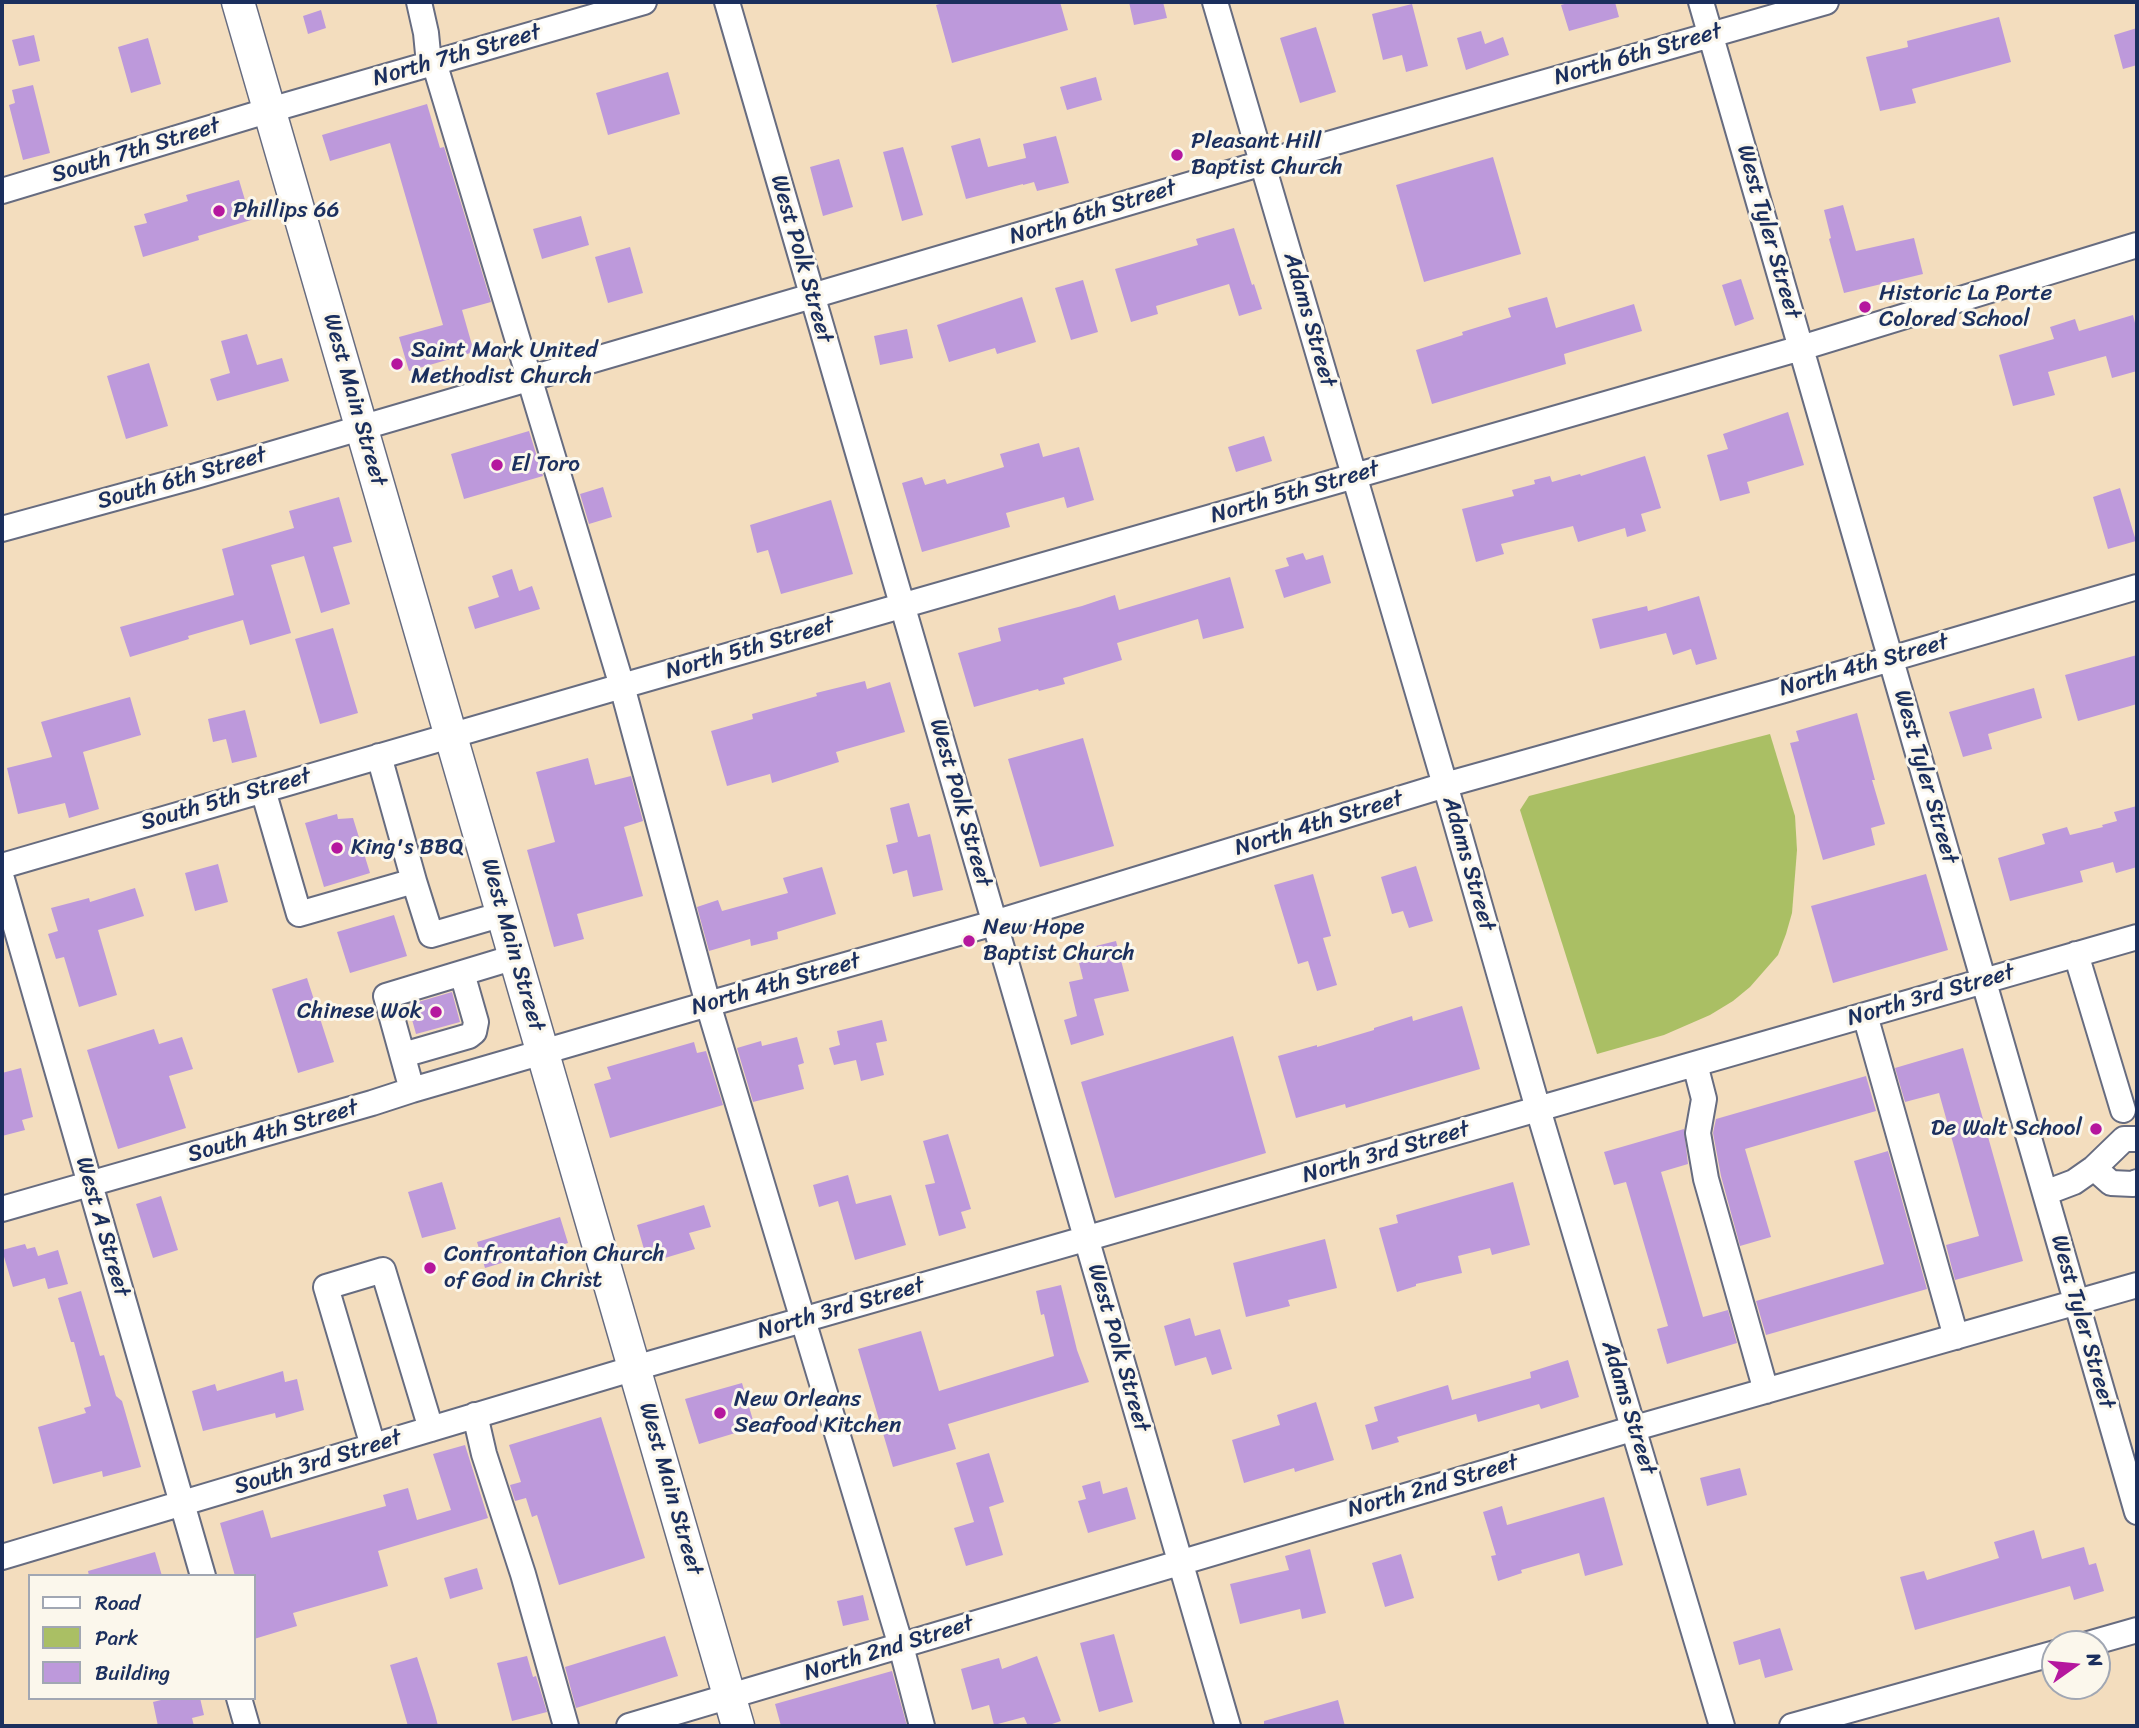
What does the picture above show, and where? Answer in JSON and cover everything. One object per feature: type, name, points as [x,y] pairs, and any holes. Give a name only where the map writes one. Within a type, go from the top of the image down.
[{"type":"main road","name":"West Main Street","points":[[238,2],[734,1712]]},
{"type":"street","points":[[419,2],[432,63],[622,685],[708,1004],[901,1646],[922,1726]]},
{"type":"street","name":"North 7th Street","points":[[270,110],[644,2]]},
{"type":"street","name":"West Polk Street","points":[[727,2],[1228,1726]]},
{"type":"street","name":"Adams Street","points":[[1215,2],[1446,785],[1538,1109],[1722,1726]]},
{"type":"street","name":"West Tyler Street","points":[[1701,2],[2137,1512]]},
{"type":"street","name":"North 6th Street","points":[[362,427],[1262,163],[1826,2]]},
{"type":"street","name":"South 7th Street","points":[[2,191],[270,110]]},
{"type":"street","name":"North 5th Street","points":[[451,735],[1801,348],[2137,245]]},
{"type":"street","name":"South 6th Street","points":[[2,529],[362,427]]},
{"type":"street","name":"North 4th Street","points":[[543,1052],[994,923],[1446,785],[2137,587]]},
{"type":"street","name":"South 5th Street","points":[[2,866],[451,735]]},
{"type":"street","points":[[379,756],[431,935],[503,914]]},
{"type":"street","points":[[263,790],[299,914],[414,881]]},
{"type":"street","name":"West A Street","points":[[2,879],[202,1574]]},
{"type":"street","name":"North 3rd Street","points":[[635,1368],[2137,937]]},
{"type":"street","points":[[2077,954],[2123,1110]]},
{"type":"street","points":[[412,1090],[386,996],[516,957]]},
{"type":"street","points":[[404,1055],[469,1036],[474,1032],[475,1022],[461,973]]},
{"type":"street","points":[[1865,1015],[1956,1337]]},
{"type":"street","name":"South 4th Street","points":[[2,1209],[543,1052]]},
{"type":"street","points":[[1695,1064],[1704,1099],[1698,1133],[1706,1179],[1766,1391]]},
{"type":"street","points":[[2045,1193],[2074,1182],[2094,1168],[2124,1139],[2137,1139]]},
{"type":"street","points":[[2094,1168],[2111,1182],[2137,1182]]},
{"type":"street","points":[[373,1446],[327,1287],[372,1273],[383,1270],[431,1429]]},
{"type":"street","name":"North 2nd Street","points":[[629,1726],[734,1712],[901,1646],[1635,1428],[2137,1285]]},
{"type":"street","name":"South 3rd Street","points":[[2,1557],[635,1368]]},
{"type":"street","points":[[475,1415],[484,1454],[523,1574],[566,1726]]},
{"type":"street","points":[[2111,1637],[2137,1630]]},
{"type":"street","points":[[1793,1726],[2041,1657]]},
{"type":"street","points":[[240,1700],[247,1726]]},
{"type":"green space","points":[[1770,734],[1795,816],[1797,850],[1792,913],[1778,955],[1750,987],[1710,1015],[1664,1035],[1597,1054],[1520,810],[1529,796]]},
{"type":"building","points":[[946,2],[1060,2],[1068,30],[952,63],[936,5]]},
{"type":"building","points":[[1129,2],[1163,2],[1167,18],[1134,25]]},
{"type":"building","points":[[1571,2],[1615,2],[1619,17],[1569,31],[1561,5]]},
{"type":"building","points":[[1412,4],[1428,66],[1406,72],[1402,55],[1383,60],[1372,14]]},
{"type":"building","points":[[321,10],[326,28],[308,34],[303,16]]},
{"type":"building","points":[[1999,17],[2011,62],[1912,89],[1916,103],[1880,111],[1866,57],[1908,47],[1907,41]]},
{"type":"building","points":[[1316,27],[1336,92],[1300,103],[1280,38]]},
{"type":"building","points":[[2137,28],[2137,65],[2123,69],[2114,35]]},
{"type":"building","points":[[1481,31],[1485,44],[1503,37],[1509,55],[1466,70],[1457,38]]},
{"type":"building","points":[[34,35],[40,61],[19,66],[12,40]]},
{"type":"building","points":[[148,38],[161,84],[131,93],[118,47]]},
{"type":"building","points":[[668,72],[680,114],[608,135],[596,93]]},
{"type":"building","points":[[1096,77],[1102,100],[1067,110],[1060,87]]},
{"type":"building","points":[[33,85],[50,153],[23,160],[9,105],[15,103],[12,90]]},
{"type":"building","points":[[427,104],[440,148],[444,147],[491,302],[462,310],[474,352],[409,371],[399,337],[443,325],[390,143],[330,161],[322,135]]},
{"type":"building","points":[[1056,136],[1069,183],[1037,191],[1034,182],[966,199],[951,146],[980,138],[988,167],[1026,158],[1023,144]]},
{"type":"building","points":[[903,147],[923,215],[902,221],[883,152]]},
{"type":"building","points":[[1493,157],[1521,254],[1424,282],[1396,185]]},
{"type":"building","points":[[839,159],[853,207],[823,216],[810,167]]},
{"type":"building","points":[[239,180],[251,220],[143,257],[134,226],[147,223],[144,214],[188,201],[186,195]]},
{"type":"building","points":[[1843,205],[1856,251],[1914,238],[1923,274],[1844,293],[1824,210]]},
{"type":"building","points":[[581,216],[589,245],[542,259],[533,229]]},
{"type":"building","points":[[1234,228],[1262,309],[1239,316],[1229,284],[1156,306],[1158,314],[1131,322],[1115,269],[1198,245],[1196,239]]},
{"type":"building","points":[[630,247],[643,293],[608,303],[595,257]]},
{"type":"building","points":[[1741,279],[1754,319],[1735,326],[1722,285]]},
{"type":"building","points":[[1083,280],[1098,332],[1071,340],[1055,288]]},
{"type":"building","points":[[1022,297],[1036,342],[997,354],[995,348],[949,362],[937,325]]},
{"type":"building","points":[[1547,297],[1556,328],[1634,304],[1642,331],[1564,354],[1566,364],[1432,404],[1416,350],[1511,317],[1508,308]]},
{"type":"building","points":[[2133,315],[2137,331],[2137,371],[2112,378],[2106,356],[2048,372],[2055,395],[2013,406],[1999,355],[2054,339],[2050,327],[2075,319],[2079,331]]},
{"type":"building","points":[[907,329],[913,358],[880,365],[874,336]]},
{"type":"building","points":[[247,334],[257,365],[282,358],[289,381],[217,401],[210,379],[230,373],[221,341]]},
{"type":"building","points":[[149,363],[168,426],[126,439],[107,376]]},
{"type":"building","points":[[1788,412],[1804,465],[1747,482],[1750,493],[1720,501],[1707,455],[1728,449],[1723,434]]},
{"type":"building","name":"El Toro","points":[[529,431],[543,476],[464,499],[451,454]]},
{"type":"building","points":[[1264,436],[1272,461],[1236,472],[1228,447]]},
{"type":"building","points":[[1039,443],[1043,457],[1079,447],[1094,500],[1067,508],[1064,497],[1006,513],[1010,527],[922,552],[902,483],[922,477],[925,485],[945,479],[947,484],[1004,467],[1000,454]]},
{"type":"building","points":[[1645,456],[1661,508],[1641,514],[1646,531],[1627,537],[1625,528],[1578,542],[1573,526],[1501,544],[1504,554],[1476,562],[1462,509],[1514,496],[1512,490],[1535,484],[1534,480],[1550,476],[1552,482],[1580,474],[1581,476]]},
{"type":"building","points":[[603,487],[612,517],[589,524],[580,494]]},
{"type":"building","points":[[2120,488],[2136,541],[2108,549],[2093,497]]},
{"type":"building","points":[[339,497],[352,542],[333,547],[350,604],[321,613],[304,556],[271,565],[291,633],[250,645],[243,620],[130,657],[120,627],[234,595],[222,549],[294,528],[289,511]]},
{"type":"building","points":[[831,500],[853,574],[781,594],[768,550],[757,553],[750,525]]},
{"type":"building","points":[[1303,553],[1306,560],[1323,555],[1331,583],[1284,598],[1275,570],[1289,566],[1286,558]]},
{"type":"building","points":[[512,569],[519,591],[532,586],[540,609],[475,629],[468,607],[499,597],[492,576]]},
{"type":"building","points":[[1230,577],[1244,628],[1203,639],[1198,619],[1117,643],[1122,660],[1063,678],[1065,684],[974,707],[958,653],[1001,641],[998,628],[1115,595],[1119,610]]},
{"type":"building","points":[[1699,596],[1717,659],[1696,665],[1691,649],[1673,655],[1666,633],[1600,649],[1592,619],[1647,606],[1648,611]]},
{"type":"building","points":[[333,628],[358,713],[320,724],[295,639]]},
{"type":"building","points":[[2137,655],[2137,704],[2078,721],[2065,675]]},
{"type":"building","points":[[865,681],[867,689],[890,682],[905,732],[836,752],[839,762],[772,783],[770,774],[727,786],[711,731],[753,719],[752,714],[817,696],[816,693]]},
{"type":"building","points":[[2034,688],[2042,718],[1988,734],[1992,749],[1963,757],[1949,712]]},
{"type":"building","points":[[130,697],[141,735],[83,752],[99,809],[69,818],[65,803],[18,814],[7,768],[52,757],[41,722]]},
{"type":"building","points":[[245,710],[257,757],[232,763],[226,739],[213,742],[208,719]]},
{"type":"building","points":[[1857,713],[1885,824],[1871,828],[1875,845],[1823,860],[1790,743],[1799,741],[1796,731]]},
{"type":"building","points":[[1083,738],[1114,846],[1040,867],[1008,759]]},
{"type":"building","points":[[588,758],[595,785],[631,776],[643,821],[624,827],[643,896],[577,914],[584,939],[554,947],[527,850],[555,842],[536,772]]},
{"type":"building","points":[[909,803],[918,837],[930,834],[943,890],[913,897],[907,870],[893,874],[886,845],[898,842],[890,808]]},
{"type":"building","points":[[2137,806],[2137,867],[2116,873],[2113,862],[2080,871],[2083,882],[2010,901],[1998,858],[2045,844],[2042,834],[2067,827],[2070,835],[2103,827],[2102,825],[2117,821],[2114,812]]},
{"type":"building","name":"King's BBQ","points":[[337,814],[338,819],[353,818],[370,873],[324,887],[305,823]]},
{"type":"building","points":[[218,864],[228,902],[195,911],[185,873]]},
{"type":"building","points":[[1416,866],[1433,921],[1409,928],[1403,911],[1392,914],[1381,877]]},
{"type":"building","points":[[822,867],[836,914],[777,932],[778,939],[751,946],[750,939],[709,951],[697,907],[718,900],[722,911],[788,893],[783,878]]},
{"type":"building","points":[[1313,874],[1331,936],[1323,938],[1337,985],[1317,991],[1308,961],[1298,964],[1274,885]]},
{"type":"building","points":[[1926,874],[1948,950],[1833,983],[1811,906]]},
{"type":"building","points":[[135,888],[144,916],[98,930],[117,995],[79,1007],[64,957],[56,959],[48,934],[58,931],[51,908],[89,898],[90,902]]},
{"type":"building","points":[[394,915],[407,956],[350,973],[337,932]]},
{"type":"building","points":[[1116,941],[1129,991],[1094,999],[1104,1035],[1071,1045],[1064,1020],[1077,1016],[1069,982],[1083,979],[1076,951]]},
{"type":"building","points":[[307,978],[334,1062],[298,1073],[272,989]]},
{"type":"building","name":"Chinese Wok","points":[[452,992],[460,1022],[416,1034],[408,1005]]},
{"type":"building","points":[[1462,1006],[1480,1069],[1346,1108],[1345,1104],[1296,1118],[1278,1056],[1374,1030],[1412,1016],[1413,1021]]},
{"type":"building","points":[[882,1020],[887,1041],[876,1043],[884,1075],[861,1081],[856,1060],[834,1065],[829,1048],[840,1045],[837,1031]]},
{"type":"building","points":[[154,1029],[159,1044],[182,1037],[193,1069],[169,1076],[186,1128],[118,1149],[87,1050]]},
{"type":"building","points":[[1233,1036],[1266,1153],[1115,1198],[1081,1082]]},
{"type":"building","points":[[797,1037],[804,1063],[798,1065],[804,1089],[753,1102],[737,1048],[761,1041],[762,1046]]},
{"type":"building","points":[[694,1042],[697,1053],[706,1051],[723,1105],[610,1138],[594,1084],[611,1079],[607,1067]]},
{"type":"building","points":[[1963,1048],[2023,1261],[1955,1280],[1946,1245],[1979,1236],[1939,1093],[1905,1102],[1895,1068]]},
{"type":"building","points":[[21,1068],[33,1117],[22,1120],[25,1130],[2,1136],[2,1073]]},
{"type":"building","points":[[1866,1076],[1876,1111],[1745,1149],[1771,1237],[1740,1246],[1721,1176],[1713,1133],[1716,1119]]},
{"type":"building","points":[[1684,1129],[1688,1164],[1661,1172],[1703,1317],[1728,1310],[1737,1343],[1667,1364],[1657,1329],[1668,1326],[1626,1182],[1614,1185],[1604,1152]]},
{"type":"building","points":[[948,1134],[971,1209],[961,1212],[966,1228],[939,1236],[925,1185],[935,1183],[923,1141]]},
{"type":"building","points":[[1888,1151],[1927,1289],[1766,1335],[1756,1301],[1884,1264],[1854,1161]]},
{"type":"building","points":[[848,1175],[856,1204],[891,1195],[906,1245],[855,1260],[838,1201],[819,1207],[813,1185]]},
{"type":"building","points":[[442,1182],[456,1229],[422,1238],[408,1192]]},
{"type":"building","points":[[1513,1182],[1530,1245],[1492,1255],[1490,1248],[1458,1256],[1462,1273],[1416,1284],[1397,1292],[1379,1228],[1398,1223],[1396,1215]]},
{"type":"building","points":[[161,1196],[178,1250],[153,1258],[136,1204]]},
{"type":"building","points":[[704,1205],[711,1227],[689,1233],[695,1249],[648,1263],[637,1225]]},
{"type":"building","points":[[560,1217],[568,1243],[485,1268],[477,1242]]},
{"type":"building","points":[[1325,1239],[1337,1288],[1288,1300],[1290,1306],[1246,1317],[1233,1263]]},
{"type":"building","points":[[25,1244],[27,1249],[35,1247],[38,1256],[58,1250],[68,1284],[48,1289],[45,1278],[13,1287],[2,1250]]},
{"type":"building","points":[[1061,1285],[1077,1350],[1089,1382],[948,1424],[956,1449],[893,1467],[858,1349],[921,1331],[939,1391],[1054,1356],[1036,1291]]},
{"type":"building","points":[[81,1291],[100,1356],[104,1355],[116,1396],[122,1401],[141,1467],[103,1477],[102,1471],[53,1484],[38,1427],[86,1413],[84,1408],[91,1406],[74,1342],[71,1342],[58,1298]]},
{"type":"building","points":[[1190,1318],[1195,1336],[1220,1329],[1232,1369],[1212,1375],[1206,1357],[1175,1366],[1164,1326]]},
{"type":"building","points":[[1568,1360],[1579,1397],[1541,1409],[1539,1404],[1478,1422],[1476,1414],[1397,1437],[1399,1442],[1372,1450],[1365,1425],[1378,1421],[1374,1407],[1448,1385],[1452,1400],[1531,1378],[1530,1372]]},
{"type":"building","points":[[283,1371],[285,1382],[297,1379],[304,1410],[276,1418],[275,1413],[203,1431],[192,1391],[215,1384],[217,1391]]},
{"type":"building","name":"New Orleans Seafood Kitchen","points":[[742,1383],[755,1427],[699,1444],[685,1399]]},
{"type":"building","points":[[1316,1402],[1334,1460],[1295,1472],[1294,1468],[1244,1483],[1232,1440],[1280,1425],[1277,1415]]},
{"type":"building","points":[[601,1417],[645,1558],[559,1585],[537,1515],[532,1517],[526,1498],[515,1501],[510,1485],[521,1482],[509,1445]]},
{"type":"building","points":[[465,1445],[488,1518],[378,1551],[388,1586],[293,1613],[297,1626],[256,1638],[256,1574],[234,1574],[220,1523],[263,1510],[271,1538],[386,1506],[383,1495],[408,1488],[417,1520],[451,1510],[433,1454]]},
{"type":"building","points":[[989,1453],[1004,1502],[989,1507],[1003,1555],[966,1566],[954,1528],[974,1522],[956,1463]]},
{"type":"building","points":[[1740,1468],[1747,1495],[1707,1506],[1700,1478]]},
{"type":"building","points":[[1100,1481],[1103,1494],[1127,1487],[1136,1519],[1088,1533],[1078,1501],[1086,1499],[1082,1486]]},
{"type":"building","points":[[1604,1497],[1623,1565],[1585,1576],[1579,1553],[1521,1570],[1522,1573],[1498,1581],[1491,1556],[1496,1555],[1483,1512],[1502,1506],[1507,1525]]},
{"type":"building","points":[[2034,1530],[2042,1559],[2084,1547],[2089,1565],[2096,1563],[2104,1591],[2074,1600],[2070,1586],[1915,1630],[1900,1577],[1924,1571],[1927,1580],[1999,1558],[1994,1542]]},
{"type":"building","points":[[1310,1549],[1326,1613],[1302,1619],[1300,1609],[1240,1624],[1230,1584],[1289,1570],[1285,1556]]},
{"type":"building","points":[[155,1552],[161,1574],[89,1574],[88,1571]]},
{"type":"building","points":[[1401,1554],[1414,1598],[1385,1607],[1372,1563]]},
{"type":"building","points":[[477,1568],[483,1589],[450,1599],[444,1578]]},
{"type":"building","points":[[863,1595],[869,1620],[843,1626],[837,1601]]},
{"type":"building","points":[[1780,1628],[1793,1670],[1765,1678],[1760,1659],[1739,1665],[1733,1642]]},
{"type":"building","points":[[1114,1634],[1133,1702],[1099,1712],[1080,1643]]},
{"type":"building","points":[[665,1636],[678,1676],[576,1708],[565,1667]]},
{"type":"building","points":[[527,1656],[547,1712],[512,1721],[497,1663]]},
{"type":"building","points":[[1037,1656],[1061,1721],[1046,1726],[1028,1726],[1024,1717],[994,1725],[989,1705],[972,1710],[961,1669],[999,1658],[1002,1669]]},
{"type":"building","points":[[417,1657],[438,1726],[408,1726],[390,1665]]},
{"type":"building","points":[[892,1671],[907,1726],[781,1726],[775,1704]]},
{"type":"building","points":[[200,1700],[204,1715],[192,1718],[194,1726],[158,1726],[153,1702]]},
{"type":"building","points":[[1338,1700],[1345,1726],[1264,1726],[1264,1721]]},
{"type":"place","name":"Pleasant Hill Baptist Church","points":[[1177,155]]},
{"type":"place","name":"Phillips 66","points":[[219,211]]},
{"type":"place","name":"Historic La Porte Colored School","points":[[1865,307]]},
{"type":"place","name":"Saint Mark United Methodist Church","points":[[397,364]]},
{"type":"place","name":"El Toro","points":[[497,465]]},
{"type":"place","name":"King's BBQ","points":[[337,848]]},
{"type":"place","name":"New Hope Baptist Church","points":[[969,941]]},
{"type":"place","name":"Chinese Wok","points":[[436,1012]]},
{"type":"place","name":"De Walt School","points":[[2096,1129]]},
{"type":"place","name":"Confrontation Church of God in Christ","points":[[430,1268]]},
{"type":"place","name":"New Orleans Seafood Kitchen","points":[[720,1413]]}]
